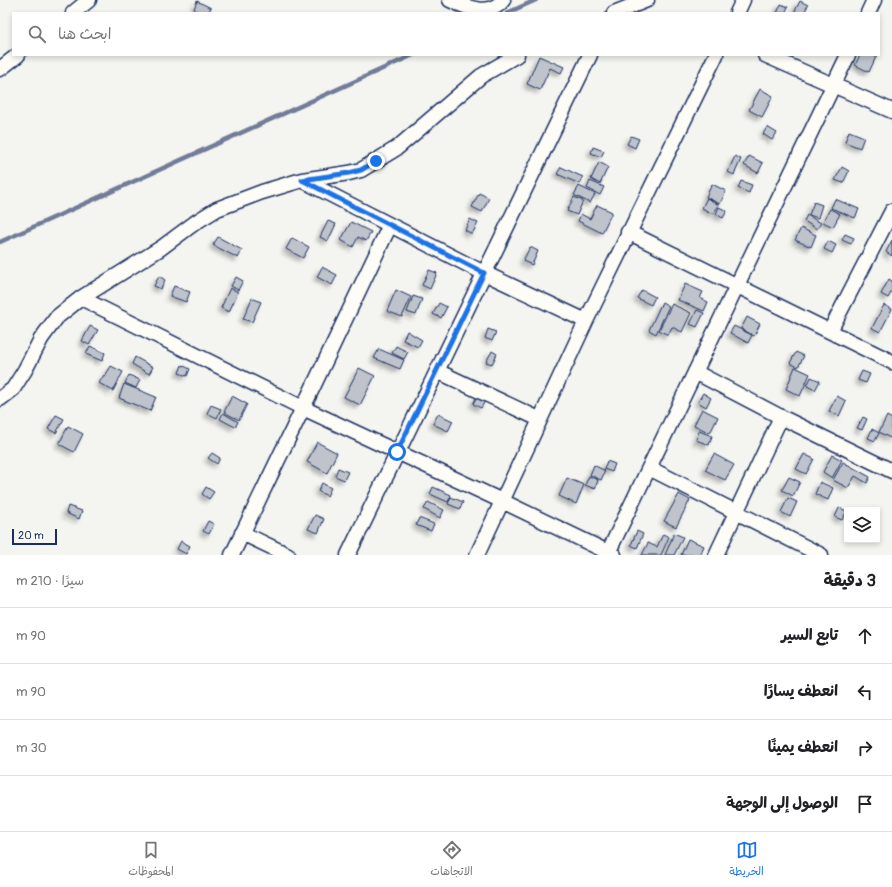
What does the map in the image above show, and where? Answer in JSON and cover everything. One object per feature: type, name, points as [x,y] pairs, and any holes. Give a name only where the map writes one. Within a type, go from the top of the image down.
[{"type":"street","points":[[74,12],[90,0]]},
{"type":"street","points":[[450,0],[472,9],[488,10],[498,6],[503,0]]},
{"type":"street","points":[[617,12],[647,0]]},
{"type":"street","points":[[737,12],[743,0]]},
{"type":"street","points":[[868,12],[874,0]]},
{"type":"street","points":[[0,69],[17,56]]},
{"type":"street","points":[[0,399],[13,389],[41,339],[57,317],[80,298],[161,248],[196,222],[217,209],[262,192],[302,180],[361,170],[397,148],[481,76],[515,56]]},
{"type":"street","points":[[348,555],[590,56]]},
{"type":"street","points":[[477,555],[628,232],[716,56]]},
{"type":"street","points":[[767,56],[892,111]]},
{"type":"street","points":[[80,298],[303,408],[502,500],[610,554],[649,468],[847,56]]},
{"type":"street","points":[[302,180],[484,273],[586,321]]},
{"type":"street","points":[[830,332],[891,218]]},
{"type":"street","points":[[232,555],[390,225]]},
{"type":"street","points":[[628,232],[892,362]]},
{"type":"street","points":[[437,371],[540,419]]},
{"type":"street","points":[[695,372],[781,417],[892,471]]},
{"type":"street","points":[[716,555],[781,417]]},
{"type":"street","points":[[649,468],[821,555]]},
{"type":"street","points":[[242,533],[288,555]]},
{"type":"building","points":[[197,1],[211,8],[209,12],[196,12],[197,11],[194,9]]},
{"type":"building","points":[[800,1],[808,5],[804,12],[794,12]]},
{"type":"building","points":[[781,4],[788,7],[786,12],[777,12]]},
{"type":"building","points":[[539,56],[564,67],[561,73],[550,68],[540,90],[527,84]]},
{"type":"building","points":[[860,56],[877,56],[869,72],[855,65]]},
{"type":"building","points":[[760,89],[773,96],[762,117],[749,110]]},
{"type":"building","points":[[767,127],[777,133],[772,140],[763,134]]},
{"type":"building","points":[[849,131],[864,137],[860,148],[845,142]]},
{"type":"building","points":[[631,136],[639,139],[635,148],[627,144]]},
{"type":"building","points":[[593,147],[604,151],[601,157],[591,153]]},
{"type":"building","points":[[735,156],[741,159],[734,175],[728,172]]},
{"type":"building","points":[[749,156],[763,163],[758,173],[744,165]]},
{"type":"building","points":[[599,162],[608,167],[600,184],[591,179]]},
{"type":"building","points":[[561,167],[583,177],[580,184],[557,174]]},
{"type":"building","points":[[842,167],[849,171],[843,183],[835,180]]},
{"type":"building","points":[[590,181],[604,187],[600,195],[587,188]]},
{"type":"building","points":[[741,181],[752,185],[749,193],[738,188]]},
{"type":"building","points":[[712,184],[726,191],[720,204],[706,197]]},
{"type":"building","points":[[579,186],[595,194],[590,203],[574,195]]},
{"type":"building","points":[[479,193],[489,198],[482,212],[472,207]]},
{"type":"building","points":[[574,197],[583,201],[577,215],[567,211]]},
{"type":"building","points":[[707,198],[719,205],[713,214],[702,208]]},
{"type":"building","points":[[835,199],[859,209],[855,218],[831,208]]},
{"type":"building","points":[[814,202],[822,205],[818,218],[809,215]]},
{"type":"building","points":[[597,205],[612,212],[602,233],[578,221],[581,214],[590,219]]},
{"type":"building","points":[[719,207],[727,211],[723,218],[716,214]]},
{"type":"building","points":[[830,209],[840,214],[833,227],[823,222]]},
{"type":"building","points":[[807,215],[821,223],[817,229],[804,221]]},
{"type":"building","points":[[470,219],[478,223],[472,234],[465,230]]},
{"type":"building","points":[[328,221],[336,224],[328,241],[320,237]]},
{"type":"building","points":[[351,222],[371,232],[366,241],[358,237],[353,247],[341,240]]},
{"type":"building","points":[[801,228],[816,235],[811,247],[795,240]]},
{"type":"building","points":[[845,234],[854,238],[851,244],[842,240]]},
{"type":"building","points":[[218,237],[242,250],[238,258],[213,245]]},
{"type":"building","points":[[292,238],[309,247],[303,258],[286,249]]},
{"type":"building","points":[[892,240],[892,256],[886,252]]},
{"type":"building","points":[[828,241],[836,245],[832,253],[824,249]]},
{"type":"building","points":[[530,247],[538,251],[532,265],[523,261]]},
{"type":"building","points":[[322,267],[337,275],[332,285],[317,277]]},
{"type":"building","points":[[429,270],[437,273],[430,289],[422,285]]},
{"type":"building","points":[[159,276],[165,280],[161,289],[154,286]]},
{"type":"building","points":[[236,277],[243,281],[238,290],[231,286]]},
{"type":"building","points":[[889,279],[892,281],[892,291],[888,298],[881,294]]},
{"type":"building","points":[[685,284],[703,292],[700,298],[708,302],[704,311],[678,300]]},
{"type":"building","points":[[174,286],[190,292],[186,302],[170,296]]},
{"type":"building","points":[[230,288],[238,292],[229,312],[221,308]]},
{"type":"building","points":[[396,290],[411,297],[402,317],[387,311]]},
{"type":"building","points":[[642,290],[655,297],[651,305],[637,298]]},
{"type":"building","points":[[413,296],[422,299],[416,315],[407,312]]},
{"type":"building","points":[[252,298],[261,302],[252,322],[243,319]]},
{"type":"building","points":[[662,302],[669,306],[656,334],[649,330]]},
{"type":"building","points":[[439,303],[447,307],[441,318],[433,314]]},
{"type":"building","points":[[672,304],[691,313],[682,332],[672,327],[668,335],[659,330]]},
{"type":"building","points":[[884,305],[892,309],[880,332],[872,328]]},
{"type":"building","points":[[697,310],[704,313],[697,327],[690,324]]},
{"type":"building","points":[[747,317],[760,324],[754,336],[741,329]]},
{"type":"building","points":[[90,326],[98,330],[89,345],[82,341]]},
{"type":"building","points":[[734,326],[752,335],[748,343],[730,333]]},
{"type":"building","points":[[488,329],[496,332],[492,341],[485,338]]},
{"type":"building","points":[[407,331],[422,340],[418,347],[403,340]]},
{"type":"building","points":[[90,346],[105,353],[102,361],[86,354]]},
{"type":"building","points":[[396,346],[408,352],[404,359],[392,353]]},
{"type":"building","points":[[379,349],[404,360],[400,369],[374,358]]},
{"type":"building","points":[[492,351],[497,354],[492,364],[486,362]]},
{"type":"building","points":[[796,352],[804,356],[798,367],[790,363]]},
{"type":"building","points":[[135,357],[153,367],[149,374],[132,364]]},
{"type":"building","points":[[182,365],[190,369],[187,376],[179,373]]},
{"type":"building","points":[[111,366],[123,372],[113,391],[99,383]]},
{"type":"building","points":[[795,367],[810,374],[800,396],[786,389]]},
{"type":"building","points":[[359,368],[375,376],[360,405],[344,397]]},
{"type":"building","points":[[862,371],[870,374],[866,383],[858,380]]},
{"type":"building","points":[[129,375],[140,380],[136,388],[125,383]]},
{"type":"building","points":[[811,377],[820,381],[815,390],[807,386]]},
{"type":"building","points":[[124,384],[156,397],[150,411],[119,398]]},
{"type":"building","points":[[703,393],[711,398],[706,407],[698,402]]},
{"type":"building","points":[[232,396],[247,404],[239,420],[224,412]]},
{"type":"building","points":[[477,396],[485,401],[481,408],[473,404]]},
{"type":"building","points":[[837,396],[846,401],[839,416],[829,411]]},
{"type":"building","points":[[211,405],[221,409],[217,418],[207,413]]},
{"type":"building","points":[[702,409],[718,417],[710,433],[694,425]]},
{"type":"building","points":[[223,413],[238,422],[235,427],[220,419]]},
{"type":"building","points":[[438,414],[453,421],[448,431],[433,424]]},
{"type":"building","points":[[56,415],[64,419],[56,433],[48,429]]},
{"type":"building","points":[[887,416],[892,419],[892,439],[879,432]]},
{"type":"building","points":[[863,417],[867,419],[862,430],[857,428]]},
{"type":"building","points":[[68,426],[83,434],[74,452],[59,444]]},
{"type":"building","points":[[872,429],[879,433],[875,441],[868,438]]},
{"type":"building","points":[[699,431],[712,436],[709,445],[696,440]]},
{"type":"building","points":[[317,442],[337,453],[327,473],[307,462]]},
{"type":"building","points":[[212,453],[220,458],[217,464],[208,458]]},
{"type":"building","points":[[714,454],[734,465],[725,480],[705,470]]},
{"type":"building","points":[[804,454],[814,459],[806,474],[796,469]]},
{"type":"building","points":[[832,455],[842,460],[832,478],[823,472]]},
{"type":"building","points":[[607,461],[615,464],[612,472],[604,469]]},
{"type":"building","points":[[843,462],[870,477],[867,483],[855,476],[848,488],[833,480]]},
{"type":"building","points":[[594,465],[605,471],[601,480],[590,475]]},
{"type":"building","points":[[338,468],[348,472],[344,480],[335,476]]},
{"type":"building","points":[[589,476],[598,480],[595,489],[585,485]]},
{"type":"building","points":[[789,477],[800,482],[793,496],[782,490]]},
{"type":"building","points":[[567,478],[584,485],[576,504],[559,496]]},
{"type":"building","points":[[820,482],[833,488],[828,500],[815,494]]},
{"type":"building","points":[[322,483],[331,488],[327,496],[318,491]]},
{"type":"building","points":[[206,487],[214,492],[209,499],[202,494]]},
{"type":"building","points":[[433,487],[451,495],[448,502],[430,494]]},
{"type":"building","points":[[679,494],[690,500],[676,527],[664,521]]},
{"type":"building","points":[[451,497],[463,502],[460,509],[448,504]]},
{"type":"building","points":[[788,498],[797,502],[790,517],[781,512]]},
{"type":"building","points":[[428,502],[444,510],[440,518],[424,509]]},
{"type":"building","points":[[68,506],[82,511],[79,519],[66,513]]},
{"type":"building","points":[[839,508],[844,510],[844,516],[842,520],[835,517]]},
{"type":"building","points":[[315,515],[324,519],[318,533],[308,529]]},
{"type":"building","points":[[419,518],[434,524],[431,531],[416,525]]},
{"type":"building","points":[[208,521],[214,524],[209,534],[203,531]]},
{"type":"building","points":[[637,531],[643,534],[637,548],[631,545]]},
{"type":"building","points":[[674,533],[683,537],[674,555],[665,555]]},
{"type":"building","points":[[663,534],[669,537],[661,555],[642,555],[648,543],[657,547]]},
{"type":"building","points":[[688,539],[704,546],[700,555],[681,555]]},
{"type":"building","points":[[181,541],[190,546],[186,554],[177,549]]},
{"type":"waterway","points":[[509,12],[536,0]]},
{"type":"waterway","points":[[0,242],[411,56]]},
{"type":"route","points":[[376,161],[361,170],[302,180],[484,273],[397,452]]}]
